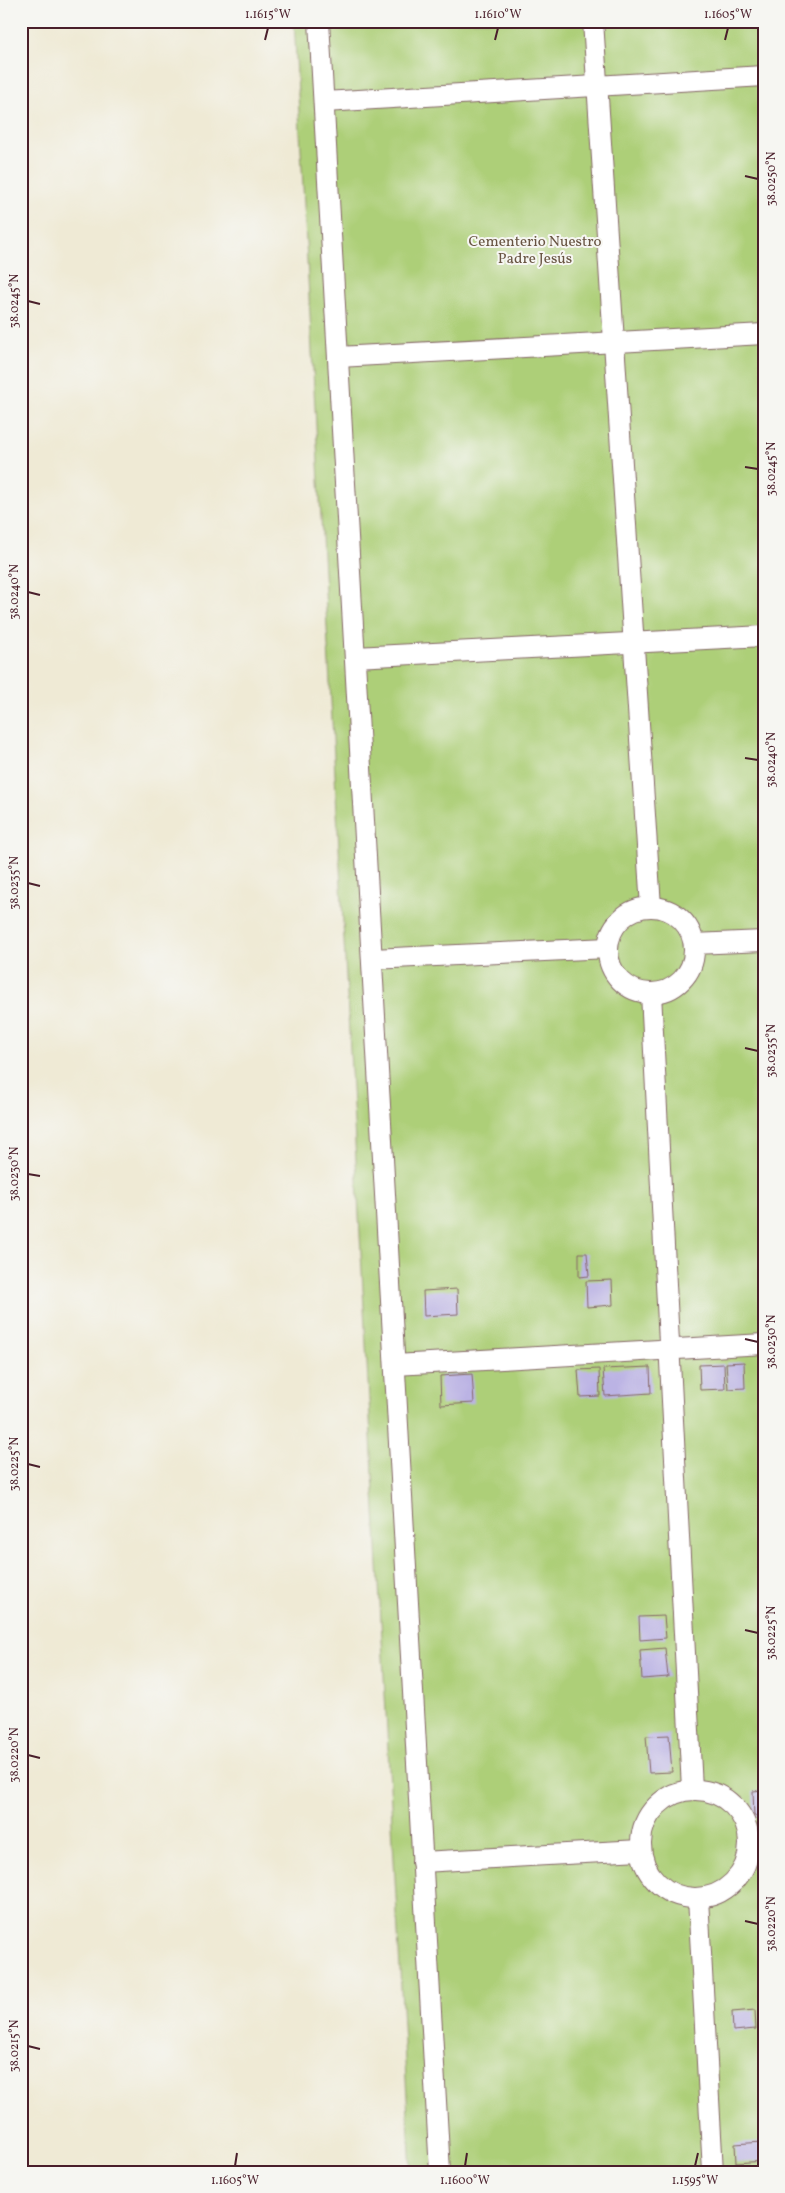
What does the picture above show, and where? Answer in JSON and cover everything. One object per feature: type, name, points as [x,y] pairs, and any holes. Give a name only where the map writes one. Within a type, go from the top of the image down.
[{"type":"lane","points":[[319,21],[440,2172]]},
{"type":"lane","points":[[592,21],[651,907]]},
{"type":"lane","points":[[324,102],[764,76]]},
{"type":"lane","points":[[338,358],[764,334]]},
{"type":"lane","points":[[355,657],[764,636]]},
{"type":"lane","points":[[663,908],[674,913],[684,921],[694,944],[694,958],[688,972],[679,984],[666,991],[651,994],[639,992],[620,980],[612,971],[608,948],[610,935],[616,924],[626,914],[637,909],[663,908]]},
{"type":"lane","points":[[694,944],[764,941]]},
{"type":"lane","points":[[372,959],[608,948]]},
{"type":"lane","points":[[651,994],[692,1789]]},
{"type":"lane","points":[[394,1365],[764,1344]]},
{"type":"lane","points":[[692,1789],[710,1791],[726,1799],[739,1811],[757,1844],[740,1876],[728,1888],[714,1895],[698,1898],[681,1897],[666,1891],[653,1880],[645,1866],[640,1850],[641,1832],[648,1816],[659,1802],[674,1793],[692,1789]]},
{"type":"lane","points":[[422,1862],[640,1850]]},
{"type":"lane","points":[[698,1898],[713,2172]]},
{"type":"green space","name":"Cementerio Nuestro Padre Jesús","points":[[294,21],[764,21],[764,2172],[411,2172]]},
{"type":"building","points":[[579,1253],[587,1253],[589,1276],[579,1277]]},
{"type":"building","points":[[760,1273],[764,1273],[764,1298],[762,1298]]},
{"type":"building","points":[[612,1280],[613,1305],[587,1307],[586,1281]]},
{"type":"building","points":[[457,1289],[458,1314],[424,1316],[423,1291]]},
{"type":"building","points":[[744,1362],[745,1388],[728,1389],[726,1363]]},
{"type":"building","points":[[724,1364],[725,1389],[700,1390],[699,1365]]},
{"type":"building","points":[[650,1367],[651,1393],[605,1396],[603,1369]]},
{"type":"building","points":[[599,1369],[600,1396],[580,1397],[578,1370]]},
{"type":"building","points":[[472,1374],[474,1403],[441,1405],[440,1376]]},
{"type":"building","points":[[664,1616],[666,1638],[640,1640],[639,1617]]},
{"type":"building","points":[[665,1648],[668,1677],[642,1679],[640,1650]]},
{"type":"building","points":[[669,1735],[672,1772],[649,1773],[646,1736]]},
{"type":"building","points":[[764,1790],[764,1815],[754,1816],[753,1791]]},
{"type":"building","points":[[755,2010],[756,2029],[733,2031],[732,2012]]},
{"type":"building","points":[[762,2142],[763,2161],[736,2163],[735,2144]]}]
